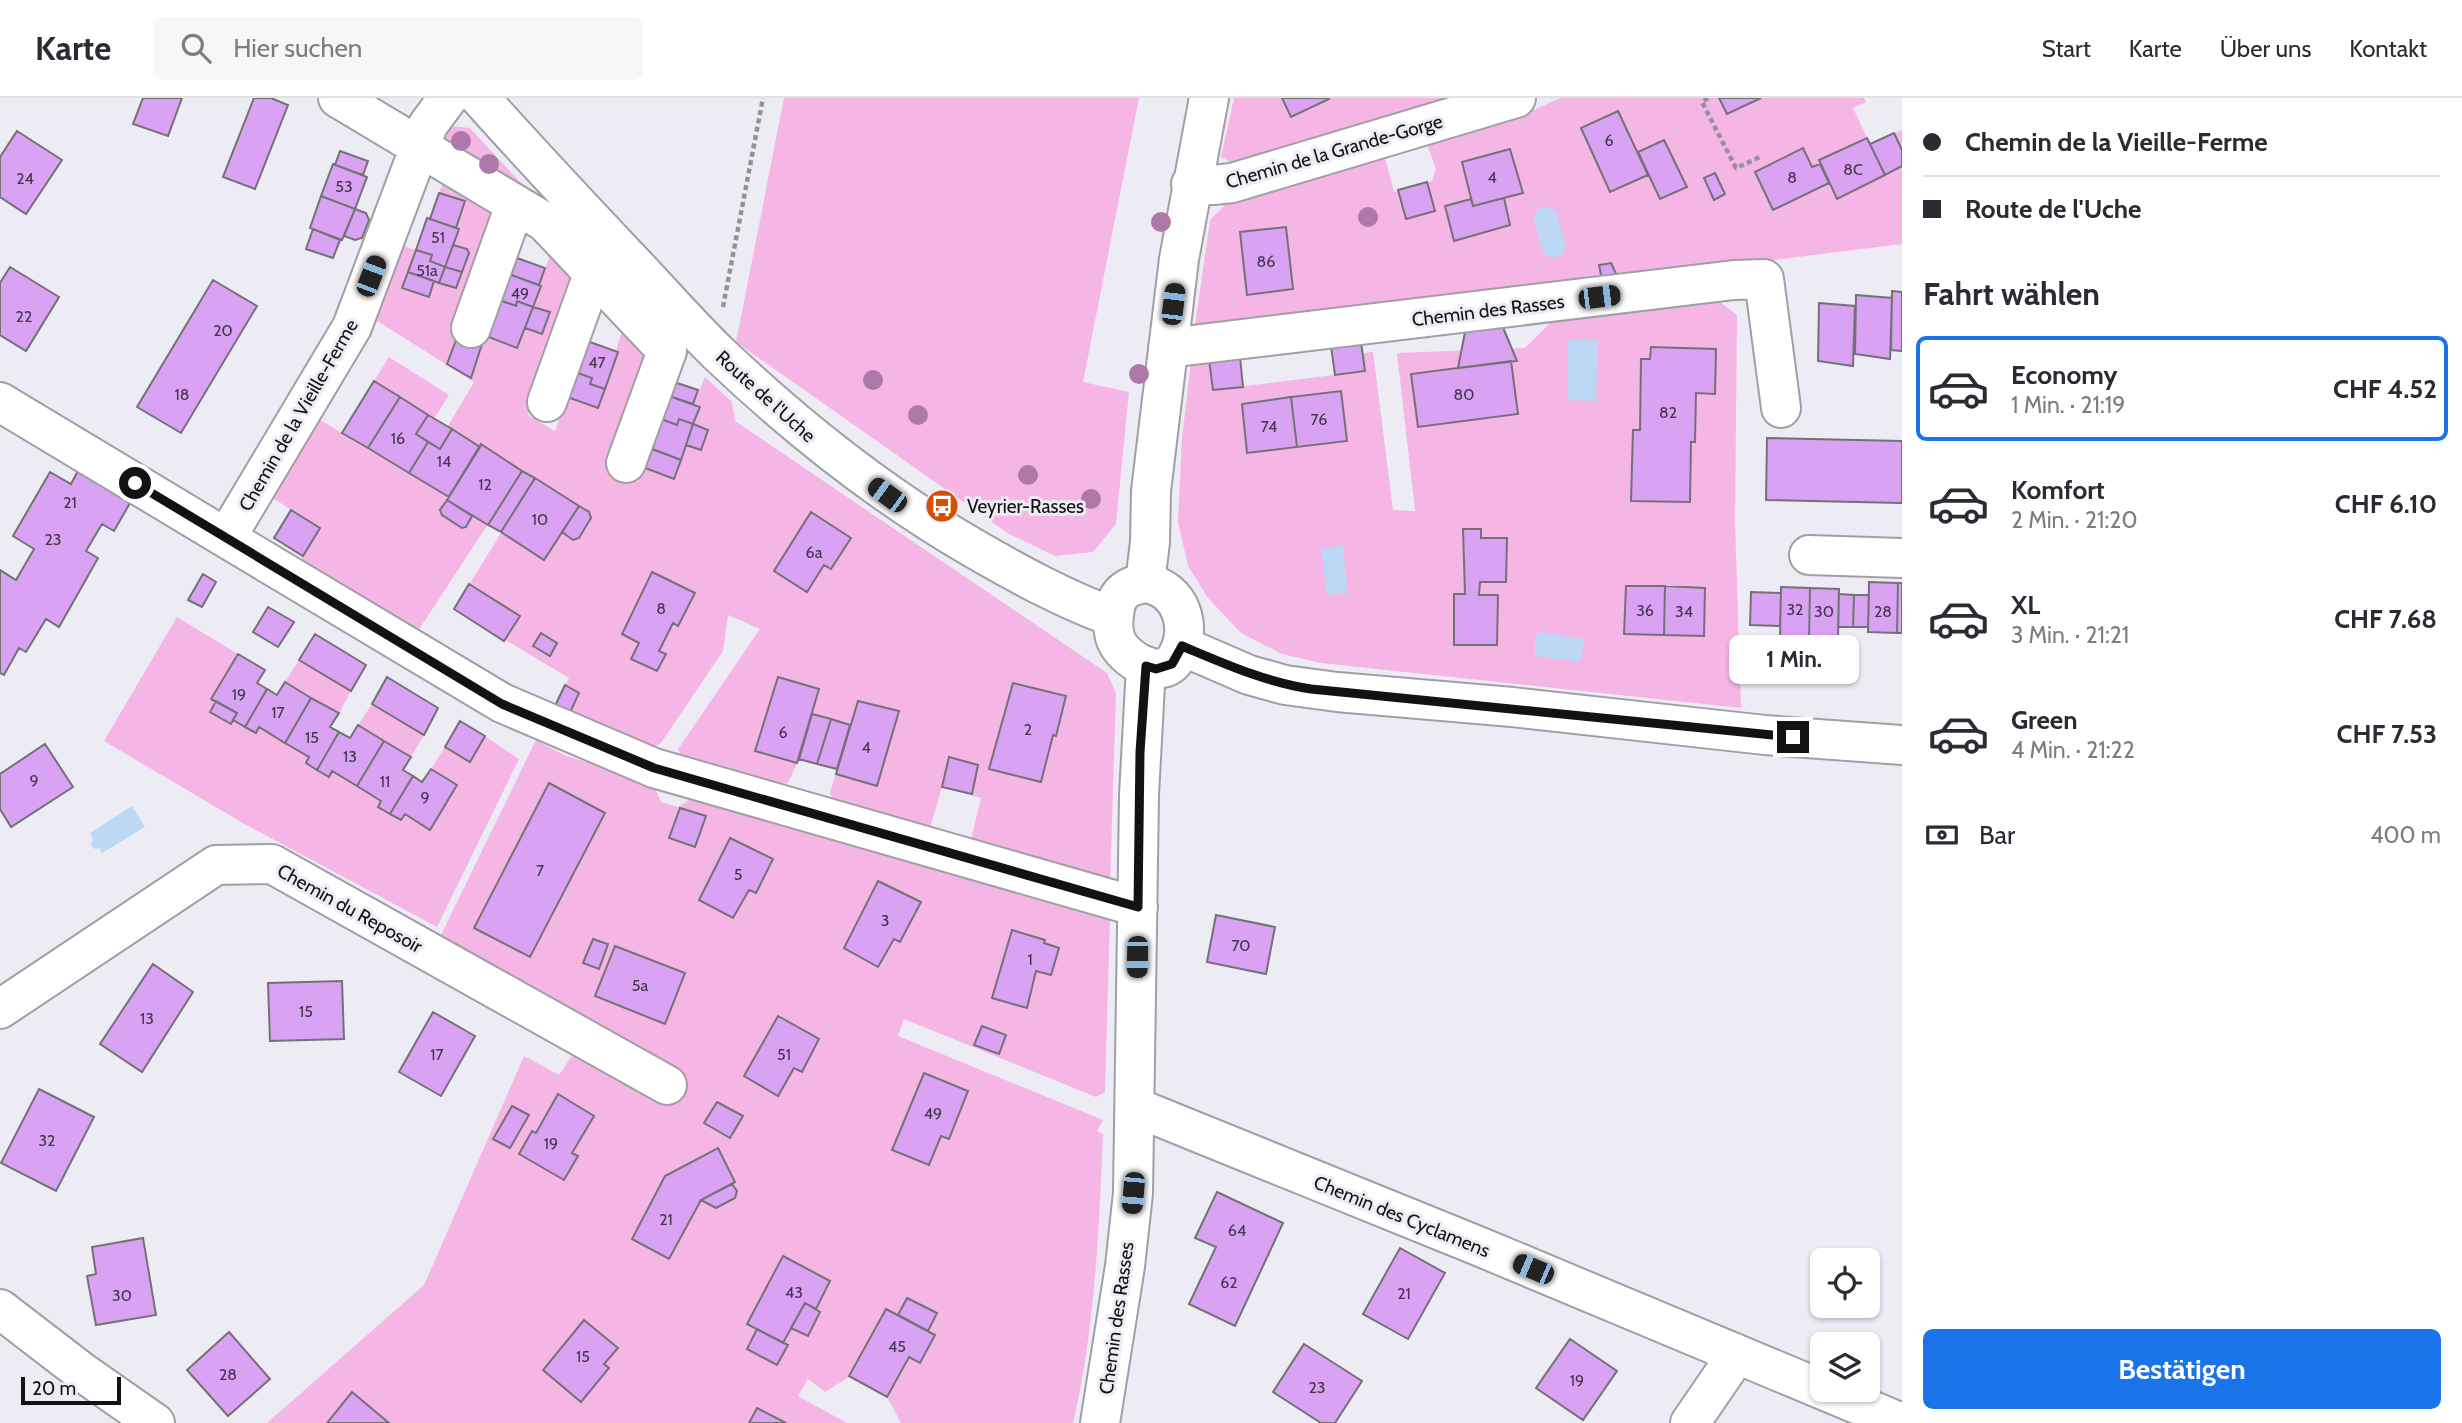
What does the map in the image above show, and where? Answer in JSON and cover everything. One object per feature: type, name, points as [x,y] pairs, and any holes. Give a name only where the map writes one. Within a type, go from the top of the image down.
[{"type":"street","points":[[338,98],[545,222],[667,351],[626,463]]},
{"type":"street","name":"Chemin de la Vieille-Ferme","points":[[226,538],[352,327],[428,125],[448,98]]},
{"type":"street","name":"Route de l'Uche","points":[[480,98],[533,158],[718,352],[803,430],[887,495],[934,525],[1038,585],[1113,617]]},
{"type":"street","points":[[1145,583],[1150,542],[1151,491],[1178,259],[1209,98]]},
{"type":"street","name":"Chemin de la Grande-Gorge","points":[[1191,184],[1232,183],[1516,98]]},
{"type":"street","points":[[471,328],[515,205]]},
{"type":"street","points":[[547,402],[593,274]]},
{"type":"street","name":"Chemin des Rasses","points":[[1168,348],[1734,280],[1764,279],[1781,408]]},
{"type":"street","points":[[0,402],[502,704],[654,768],[1138,907]]},
{"type":"street","points":[[1809,555],[1902,558]]},
{"type":"street","points":[[1145,583],[1155,584],[1165,591],[1181,609],[1185,633],[1182,646],[1172,664],[1156,669],[1127,655],[1117,643],[1113,626],[1116,603],[1125,589],[1145,583]]},
{"type":"street","points":[[1182,646],[1249,675],[1285,685],[1765,735],[1902,745]]},
{"type":"street","name":"Chemin des Rasses","points":[[1100,1423],[1125,1266],[1133,1193],[1140,752],[1146,666]]},
{"type":"street","name":"Chemin du Reposoir","points":[[0,1009],[216,865],[272,864],[667,1086]]},
{"type":"street","name":"Chemin des Cyclamens","points":[[1135,1107],[1902,1423]]},
{"type":"street","points":[[0,1309],[82,1372],[155,1423]]},
{"type":"street","points":[[1690,1423],[1735,1353]]},
{"type":"path","points":[[718,352],[725,292],[763,98]]},
{"type":"path","points":[[1708,98],[1702,102],[1736,168],[1762,156]]},
{"type":"shaded area","points":[[784,98],[1139,98],[1083,382],[1129,392],[1116,524],[1093,552],[1055,556],[1009,534],[736,342]]},
{"type":"shaded area","points":[[1234,98],[1469,98],[1236,165],[1221,157]]},
{"type":"shaded area","points":[[1560,98],[1864,98],[1866,102],[1853,108],[1870,144],[1902,130],[1902,244],[1194,332],[1210,220],[1232,198],[1384,154],[1394,192],[1432,181],[1436,169],[1426,141],[1534,110]]},
{"type":"shaded area","points":[[450,126],[470,128],[545,209],[443,146]]},
{"type":"shaded area","points":[[445,178],[497,215],[454,332],[482,344],[499,300],[517,301],[533,307],[552,248],[580,277],[528,415],[555,431],[587,341],[616,351],[623,328],[651,353],[611,465],[638,482],[650,448],[694,424],[700,408],[693,404],[705,377],[732,402],[735,421],[1107,673],[1116,693],[1110,886],[969,847],[981,798],[942,787],[929,831],[835,807],[830,792],[837,769],[799,759],[788,783],[772,787],[683,760],[678,749],[760,629],[728,615],[723,651],[661,743],[646,752],[554,708],[569,678],[454,609],[535,478],[523,471],[418,631],[300,562],[320,528],[268,495],[315,417],[409,473],[428,442],[440,449],[452,429],[448,426],[474,382],[371,317],[398,244],[416,250]]},
{"type":"shaded area","points":[[1711,295],[1737,315],[1735,523],[1741,708],[1321,663],[1282,654],[1241,633],[1208,598],[1188,566],[1178,522],[1182,437],[1191,363],[1209,360],[1213,390],[1334,375],[1331,346],[1361,342],[1363,353],[1373,352],[1393,510],[1415,511],[1397,353],[1525,348],[1557,316]]},
{"type":"shaded area","points":[[389,357],[449,395],[434,419],[374,381]]},
{"type":"shaded area","points":[[177,617],[238,654],[211,698],[237,713],[256,732],[259,727],[309,757],[306,764],[328,777],[332,771],[381,801],[379,807],[401,820],[405,814],[430,830],[457,785],[431,769],[445,747],[470,762],[485,736],[519,759],[437,927],[241,822],[104,741]]},
{"type":"shaded area","points":[[299,660],[351,691],[339,713],[285,682]]},
{"type":"shaded area","points":[[372,704],[424,735],[411,757],[358,725]]},
{"type":"shaded area","points":[[536,740],[566,756],[652,781],[661,802],[678,807],[696,796],[1110,917],[1105,1092],[1096,1097],[904,1019],[898,1036],[1103,1120],[1097,1131],[1103,1134],[1095,1279],[1073,1423],[901,1423],[887,1397],[849,1377],[825,1392],[808,1379],[798,1396],[847,1423],[267,1423],[424,1285],[524,1056],[559,1075],[571,1057],[583,1054],[669,1105],[683,1077],[439,939]]},
{"type":"water","points":[[1547,206],[1556,211],[1566,247],[1561,256],[1551,258],[1543,253],[1533,217],[1538,209]]},
{"type":"water","points":[[1568,339],[1598,340],[1596,401],[1567,400]]},
{"type":"water","points":[[1343,546],[1348,593],[1327,595],[1321,548]]},
{"type":"water","points":[[1541,632],[1584,639],[1581,662],[1535,656],[1535,636]]},
{"type":"water","points":[[132,806],[145,827],[102,853],[99,848],[91,846],[93,839],[90,833]]},
{"type":"building","points":[[143,98],[182,98],[168,136],[133,124]]},
{"type":"building","points":[[254,98],[271,98],[288,105],[255,189],[223,177]]},
{"type":"building","points":[[1282,98],[1328,98],[1329,99],[1291,117]]},
{"type":"building","points":[[1719,98],[1761,98],[1727,114]]},
{"type":"building","points":[[1618,111],[1648,175],[1610,192],[1581,128]]},
{"type":"building","points":[[17,131],[62,160],[26,214],[0,197],[0,157]]},
{"type":"building","points":[[1894,133],[1902,150],[1902,166],[1885,175],[1870,144]]},
{"type":"building","points":[[1867,138],[1885,175],[1837,199],[1819,160]]},
{"type":"building","points":[[1664,140],[1687,187],[1660,199],[1638,152]]},
{"type":"building","points":[[1803,148],[1812,167],[1820,164],[1829,183],[1773,210],[1755,172]]},
{"type":"building","points":[[1510,149],[1523,193],[1473,206],[1462,162]]},
{"type":"building","points":[[340,151],[368,161],[363,175],[335,165]]},
{"type":"building","points":[[333,164],[367,177],[355,209],[321,196]]},
{"type":"building","points":[[1715,173],[1725,194],[1714,200],[1704,178]]},
{"type":"building","points":[[1427,182],[1435,211],[1406,219],[1398,190]]},
{"type":"building","points":[[439,193],[465,201],[456,228],[430,219]]},
{"type":"building","points":[[321,196],[355,209],[342,240],[310,228]]},
{"type":"building","points":[[1504,198],[1510,225],[1454,241],[1445,206],[1471,199],[1473,206]]},
{"type":"building","points":[[355,209],[366,213],[369,220],[362,238],[355,240],[344,236]]},
{"type":"building","points":[[427,218],[459,229],[445,267],[430,261],[432,255],[416,250]]},
{"type":"building","points":[[1286,227],[1293,289],[1247,295],[1240,232]]},
{"type":"building","points":[[313,229],[340,240],[333,258],[306,249]]},
{"type":"building","points":[[453,245],[467,249],[469,253],[462,272],[445,267]]},
{"type":"building","points":[[416,250],[432,255],[430,261],[445,267],[439,283],[408,272]]},
{"type":"building","points":[[517,258],[545,268],[539,285],[511,275]]},
{"type":"building","points":[[1611,263],[1618,278],[1602,280],[1599,265]]},
{"type":"building","points":[[10,267],[59,297],[26,351],[0,335],[0,283]]},
{"type":"building","points":[[445,267],[462,272],[456,288],[439,283]]},
{"type":"building","points":[[408,272],[434,281],[429,297],[402,288]]},
{"type":"building","points":[[509,274],[541,286],[533,307],[517,301],[516,306],[499,300]]},
{"type":"building","points":[[213,280],[257,306],[181,433],[137,407]]},
{"type":"building","points":[[1892,291],[1902,292],[1902,351],[1891,350]]},
{"type":"building","points":[[1856,295],[1892,298],[1890,359],[1855,354]]},
{"type":"building","points":[[499,300],[516,306],[517,301],[533,307],[517,348],[486,336]]},
{"type":"building","points":[[1819,303],[1855,306],[1853,366],[1818,361]]},
{"type":"building","points":[[533,307],[550,312],[542,334],[525,328]]},
{"type":"building","points":[[1502,325],[1517,361],[1458,368],[1465,332]]},
{"type":"building","points":[[458,335],[482,344],[471,378],[447,364]]},
{"type":"building","points":[[587,341],[618,352],[605,389],[590,384],[592,378],[575,372]]},
{"type":"building","points":[[1361,342],[1365,371],[1335,375],[1331,346]]},
{"type":"building","points":[[1651,347],[1716,349],[1715,394],[1696,393],[1695,442],[1691,442],[1690,502],[1631,501],[1633,430],[1640,430],[1641,359],[1650,359]]},
{"type":"building","points":[[1240,357],[1243,387],[1213,390],[1209,360]]},
{"type":"building","points":[[1511,361],[1518,414],[1418,427],[1411,374]]},
{"type":"building","points":[[575,372],[592,378],[590,384],[605,389],[598,408],[567,397]]},
{"type":"building","points":[[374,381],[400,397],[368,448],[342,433]]},
{"type":"building","points":[[674,382],[698,390],[693,404],[669,396]]},
{"type":"building","points":[[1341,391],[1347,441],[1297,447],[1291,397]]},
{"type":"building","points":[[669,396],[700,407],[693,424],[679,419],[677,425],[661,419]]},
{"type":"building","points":[[400,397],[428,415],[416,434],[428,442],[409,473],[368,448]]},
{"type":"building","points":[[1291,397],[1297,447],[1247,453],[1242,404]]},
{"type":"building","points":[[428,415],[452,429],[440,449],[416,434]]},
{"type":"building","points":[[661,419],[677,425],[679,419],[693,424],[681,460],[650,448]]},
{"type":"building","points":[[693,424],[708,430],[701,450],[686,445]]},
{"type":"building","points":[[452,429],[480,447],[449,497],[409,473],[428,442],[440,449]]},
{"type":"building","points":[[1767,438],[1902,441],[1902,503],[1766,500]]},
{"type":"building","points":[[481,444],[522,471],[488,525],[447,500]]},
{"type":"building","points":[[652,449],[681,460],[674,479],[645,468]]},
{"type":"building","points":[[80,467],[111,485],[108,490],[130,503],[114,531],[102,524],[86,551],[98,558],[59,627],[46,619],[26,652],[19,648],[4,675],[0,673],[0,570],[16,580],[34,549],[13,536],[50,472],[71,484]]},
{"type":"building","points":[[522,471],[535,478],[501,532],[488,525]]},
{"type":"building","points":[[535,478],[579,506],[544,560],[501,532]]},
{"type":"building","points":[[447,500],[472,516],[466,527],[462,528],[442,515],[440,510]]},
{"type":"building","points":[[579,506],[589,512],[591,518],[579,538],[573,540],[562,532]]},
{"type":"building","points":[[291,510],[320,528],[303,556],[274,538]]},
{"type":"building","points":[[811,512],[851,538],[831,569],[824,565],[807,592],[774,571]]},
{"type":"building","points":[[1463,529],[1481,529],[1481,538],[1507,538],[1506,582],[1480,582],[1479,595],[1498,595],[1497,645],[1454,645],[1454,594],[1465,594]]},
{"type":"building","points":[[652,572],[695,593],[678,626],[673,623],[659,651],[666,654],[657,671],[631,659],[639,643],[622,634]]},
{"type":"building","points":[[203,574],[216,582],[202,607],[188,600]]},
{"type":"building","points":[[1869,582],[1898,583],[1897,633],[1868,632]]},
{"type":"building","points":[[1898,583],[1902,583],[1902,633],[1897,633]]},
{"type":"building","points":[[469,584],[520,616],[504,641],[454,609]]},
{"type":"building","points":[[1626,586],[1665,586],[1664,635],[1624,634]]},
{"type":"building","points":[[1665,586],[1705,588],[1704,636],[1664,635]]},
{"type":"building","points":[[1781,587],[1810,588],[1809,639],[1780,638]]},
{"type":"building","points":[[1810,588],[1839,589],[1838,639],[1809,639]]},
{"type":"building","points":[[1751,592],[1781,593],[1780,626],[1750,625]]},
{"type":"building","points":[[1839,594],[1854,595],[1853,627],[1838,627]]},
{"type":"building","points":[[1854,595],[1869,595],[1868,627],[1853,627]]},
{"type":"building","points":[[268,607],[294,622],[278,647],[253,632]]},
{"type":"building","points":[[541,633],[557,643],[550,656],[533,646]]},
{"type":"building","points":[[315,634],[366,665],[351,691],[299,660]]},
{"type":"building","points":[[1809,639],[1836,639],[1836,650],[1831,654],[1809,654]]},
{"type":"building","points":[[238,654],[265,670],[257,683],[267,689],[245,727],[233,720],[237,713],[211,699]]},
{"type":"building","points":[[387,677],[438,708],[424,735],[372,704]]},
{"type":"building","points":[[778,677],[819,689],[797,763],[755,751]]},
{"type":"building","points":[[285,682],[311,698],[285,743],[259,727],[256,733],[245,727],[267,689],[277,695]]},
{"type":"building","points":[[1013,683],[1066,696],[1041,782],[989,769]]},
{"type":"building","points":[[565,685],[579,693],[569,715],[554,708]]},
{"type":"building","points":[[311,698],[339,713],[330,727],[339,732],[317,770],[306,763],[309,757],[285,743]]},
{"type":"building","points":[[216,701],[237,713],[231,724],[210,712]]},
{"type":"building","points":[[858,701],[899,711],[877,786],[836,774]]},
{"type":"building","points":[[812,714],[831,719],[817,764],[799,759]]},
{"type":"building","points":[[831,719],[850,725],[837,769],[817,764]]},
{"type":"building","points":[[460,721],[485,736],[470,762],[445,747]]},
{"type":"building","points":[[358,725],[384,741],[357,786],[332,771],[329,777],[317,770],[339,732],[350,738]]},
{"type":"building","points":[[384,741],[411,757],[403,770],[413,776],[390,814],[378,807],[381,801],[357,786]]},
{"type":"building","points":[[45,744],[73,787],[11,827],[0,809],[0,774]]},
{"type":"building","points":[[949,757],[978,765],[972,794],[942,787]]},
{"type":"building","points":[[431,769],[457,785],[430,830],[405,814],[401,820],[390,814],[413,776],[422,782]]},
{"type":"building","points":[[549,783],[605,813],[530,957],[474,928]]},
{"type":"building","points":[[680,808],[706,816],[695,847],[669,838]]},
{"type":"building","points":[[730,838],[773,859],[756,893],[749,890],[733,918],[699,900]]},
{"type":"building","points":[[878,881],[921,902],[900,942],[894,939],[878,967],[844,948]]},
{"type":"building","points":[[1216,915],[1275,927],[1266,974],[1207,962]]},
{"type":"building","points":[[1012,930],[1045,940],[1044,943],[1059,948],[1051,975],[1036,971],[1027,1008],[992,998]]},
{"type":"building","points":[[593,939],[608,944],[599,969],[583,963]]},
{"type":"building","points":[[615,946],[685,973],[665,1024],[595,996]]},
{"type":"building","points":[[153,964],[193,992],[142,1072],[100,1044]]},
{"type":"building","points":[[342,981],[344,1039],[270,1041],[268,983]]},
{"type":"building","points":[[433,1012],[475,1036],[441,1096],[399,1072]]},
{"type":"building","points":[[778,1016],[819,1039],[802,1072],[794,1068],[778,1096],[744,1076]]},
{"type":"building","points":[[982,1026],[1006,1035],[999,1054],[974,1045]]},
{"type":"building","points":[[924,1073],[968,1091],[949,1139],[941,1136],[929,1165],[892,1150]]},
{"type":"building","points":[[39,1089],[94,1117],[56,1191],[1,1163]]},
{"type":"building","points":[[558,1094],[594,1116],[572,1153],[578,1156],[564,1180],[519,1154],[532,1131],[536,1133]]},
{"type":"building","points":[[717,1102],[743,1116],[730,1138],[704,1123]]},
{"type":"building","points":[[512,1106],[529,1115],[510,1148],[493,1139]]},
{"type":"building","points":[[718,1148],[735,1182],[701,1200],[669,1259],[632,1239],[665,1176]]},
{"type":"building","points":[[732,1184],[737,1191],[735,1198],[716,1208],[701,1200]]},
{"type":"building","points":[[1217,1192],[1283,1223],[1235,1326],[1189,1304],[1216,1247],[1195,1238]]},
{"type":"building","points":[[143,1238],[156,1315],[96,1325],[87,1276],[96,1274],[92,1247]]},
{"type":"building","points":[[1400,1248],[1445,1273],[1408,1339],[1363,1314]]},
{"type":"building","points":[[783,1256],[830,1281],[816,1309],[805,1303],[783,1343],[747,1324]]},
{"type":"building","points":[[907,1298],[937,1313],[928,1331],[898,1315]]},
{"type":"building","points":[[805,1303],[820,1312],[808,1336],[791,1328]]},
{"type":"building","points":[[886,1309],[935,1335],[920,1363],[909,1357],[887,1397],[849,1376]]},
{"type":"building","points":[[584,1320],[618,1348],[604,1364],[609,1368],[581,1402],[543,1370]]},
{"type":"building","points":[[757,1329],[788,1345],[777,1365],[747,1349]]},
{"type":"building","points":[[229,1332],[270,1379],[228,1416],[187,1370]]},
{"type":"building","points":[[1570,1339],[1617,1371],[1583,1420],[1536,1388]]},
{"type":"building","points":[[1304,1344],[1362,1381],[1335,1423],[1321,1423],[1273,1392]]},
{"type":"building","points":[[352,1392],[389,1423],[327,1423]]},
{"type":"building","points":[[757,1408],[786,1423],[749,1423]]},
{"type":"place","name":"Veyrier-Rasses","points":[[942,506]]},
{"type":"route","points":[[135,483],[502,704],[603,747],[654,768],[1138,907],[1140,752],[1146,666],[1156,669],[1172,664],[1182,646],[1249,675],[1311,689],[1793,737]]}]
